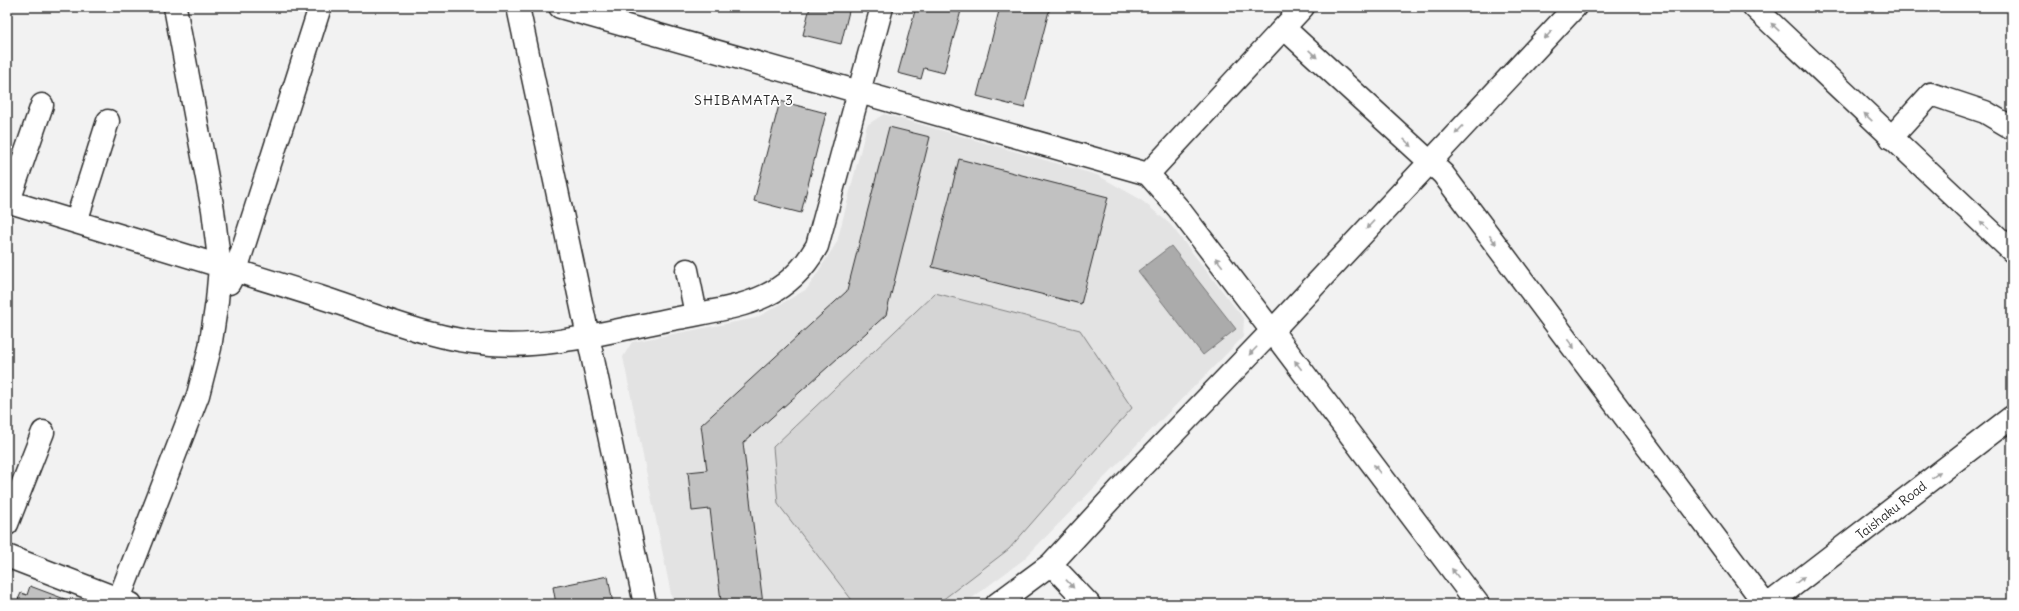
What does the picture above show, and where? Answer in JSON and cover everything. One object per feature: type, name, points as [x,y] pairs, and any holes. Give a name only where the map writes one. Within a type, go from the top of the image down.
[{"type":"street","points":[[176,7],[213,210],[228,269]]},
{"type":"street","points":[[7,556],[123,602],[198,395],[210,348],[217,301],[320,7]]},
{"type":"street","points":[[518,7],[645,604]]},
{"type":"street","points":[[560,7],[1148,174],[1178,208],[1478,604]]},
{"type":"street","points":[[42,105],[8,201],[428,332],[462,341],[526,345],[734,307],[773,293],[786,284],[810,258],[817,246],[882,7]]},
{"type":"street","points":[[1148,174],[1303,7]]},
{"type":"street","points":[[997,604],[1051,564],[1119,490],[1272,331],[1574,7]]},
{"type":"street","points":[[1754,7],[2012,251]]},
{"type":"street","points":[[1284,28],[1448,181],[1771,603]]},
{"type":"street","points":[[1891,138],[1931,94],[1985,112],[2012,128]]},
{"type":"street","points":[[76,222],[108,121]]},
{"type":"street","points":[[687,270],[696,314]]},
{"type":"street","name":"Taishaku Road","points":[[1771,603],[2012,416]]},
{"type":"street","points":[[7,524],[43,432]]},
{"type":"street","points":[[1051,564],[1089,604]]},
{"type":"shaded area","points":[[884,114],[1097,175],[1140,199],[1170,224],[1244,319],[1243,337],[1023,560],[964,604],[673,604],[623,357],[632,342],[756,318],[807,289],[837,242],[867,125]]},
{"type":"shaded area","points":[[1171,246],[1236,329],[1203,355],[1138,271]]},
{"type":"shaded area","points":[[935,293],[1080,330],[1132,408],[1009,549],[937,604],[855,604],[778,504],[773,447]]},
{"type":"building","points":[[810,7],[850,7],[841,44],[803,35]]},
{"type":"building","points":[[916,7],[962,7],[944,73],[924,68],[921,79],[898,73]]},
{"type":"building","points":[[1000,7],[1050,7],[1024,108],[977,96]]},
{"type":"building","points":[[780,101],[826,113],[801,213],[754,201]]},
{"type":"building","points":[[889,127],[930,137],[886,315],[743,443],[763,604],[703,604],[721,601],[710,509],[692,511],[688,472],[707,470],[701,425],[847,291]]},
{"type":"building","points":[[959,159],[1108,197],[1081,304],[932,267]]},
{"type":"building","points":[[608,576],[613,604],[556,604],[553,587]]},
{"type":"building","points":[[30,586],[78,604],[16,604],[21,593],[27,595]]},
{"type":"building","points":[[352,599],[369,604],[341,604]]},
{"type":"building","points":[[410,599],[429,604],[409,604]]},
{"type":"district","name":"SHIBAMATA 3","points":[[744,100]]}]
